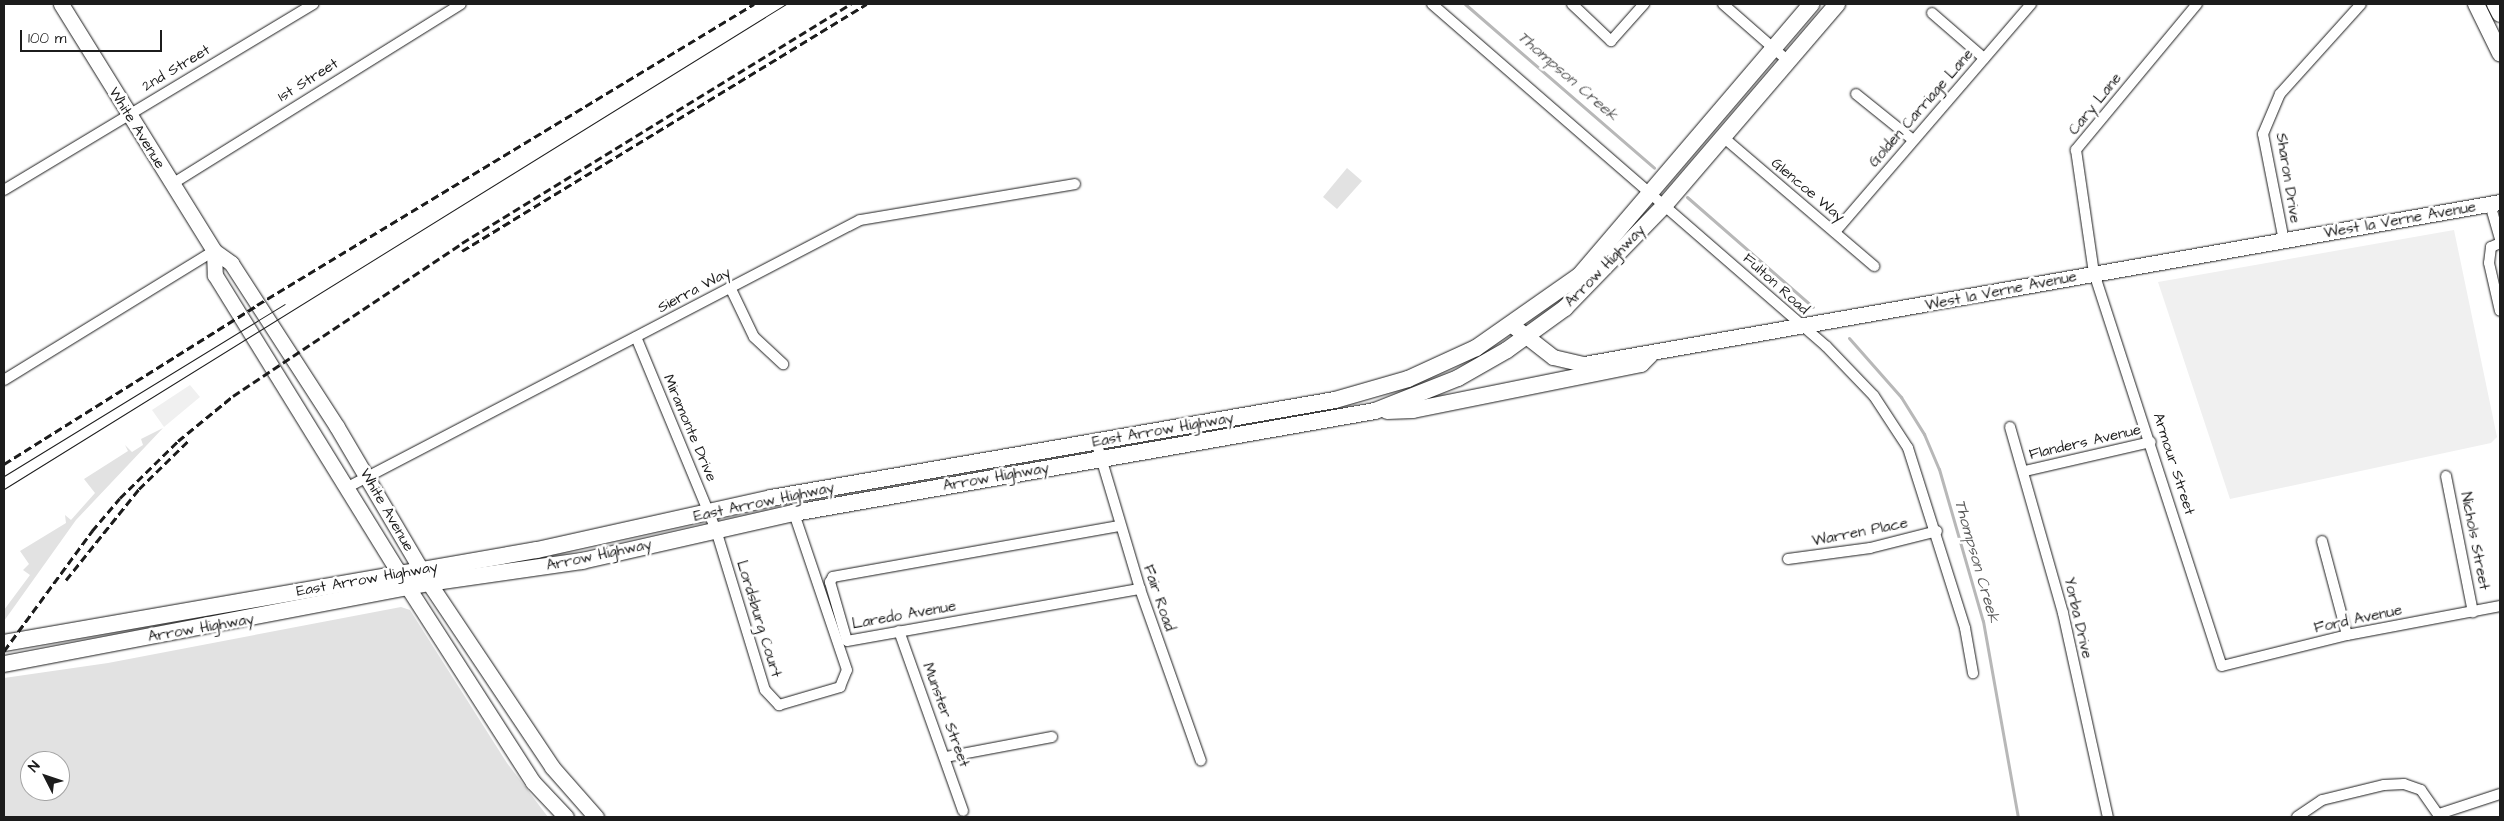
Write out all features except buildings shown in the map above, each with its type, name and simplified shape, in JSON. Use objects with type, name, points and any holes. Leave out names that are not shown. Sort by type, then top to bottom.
[{"type":"main road","name":"White Avenue","points":[[61,4],[214,252],[231,263],[367,475],[425,576],[552,767],[596,817]]},
{"type":"main road","name":"Arrow Highway","points":[[1512,325],[1579,276],[1811,4]]},
{"type":"main road","name":"Arrow Highway","points":[[4,664],[409,589],[425,576],[582,561],[794,513],[1375,411],[1458,378],[1526,337],[1591,284],[1664,206],[1836,4]]},
{"type":"main road","points":[[2476,4],[2500,52]]},
{"type":"main road","points":[[2495,4],[2500,14]]},
{"type":"main road","name":"West la Verne Avenue","points":[[1512,325],[1553,357],[1584,364],[1650,355],[2094,273],[2495,203]]},
{"type":"main road","name":"White Avenue","points":[[214,252],[215,275],[348,487],[409,589],[533,782],[566,817]]},
{"type":"main road","name":"East Arrow Highway","points":[[4,643],[401,573],[425,576],[709,512],[1369,392],[1436,368],[1512,325]]},
{"type":"main road","points":[[1375,411],[1413,410],[1641,364],[1650,355]]},
{"type":"street","name":"2nd Street","points":[[4,190],[313,4]]},
{"type":"street","name":"1st Street","points":[[172,184],[461,4]]},
{"type":"street","name":"Fulton Road","points":[[1432,4],[1861,380],[1899,432],[1937,531],[1973,673]]},
{"type":"street","points":[[1572,4],[1611,41],[1644,4]]},
{"type":"street","points":[[1723,4],[1788,60]]},
{"type":"street","name":"Golden Carriage Lane","points":[[1834,232],[2031,4]]},
{"type":"street","name":"Cary Lane","points":[[2094,273],[2076,150],[2197,4]]},
{"type":"street","name":"Sharon Drive","points":[[2284,241],[2263,134],[2280,94],[2361,4]]},
{"type":"street","points":[[1932,13],[1984,58]]},
{"type":"street","points":[[1856,94],[1914,140]]},
{"type":"street","name":"Glencoe Way","points":[[1723,137],[1874,266]]},
{"type":"street","name":"Sierra Way","points":[[348,487],[367,475],[860,220],[1075,184]]},
{"type":"street","points":[[2495,203],[2500,241],[2491,247],[2489,262],[2500,311]]},
{"type":"street","points":[[4,380],[214,252]]},
{"type":"street","name":"Armour Street","points":[[2094,273],[2151,442],[2222,666]]},
{"type":"street","points":[[730,288],[754,337],[783,364]]},
{"type":"street","name":"Miramonte Drive","points":[[636,337],[716,530]]},
{"type":"street","points":[[1369,392],[1375,411]]},
{"type":"street","name":"Yorba Drive","points":[[2010,428],[2025,471],[2063,612],[2108,817]]},
{"type":"street","name":"Fair Road","points":[[1096,441],[1119,526],[1201,761]]},
{"type":"street","name":"Flanders Avenue","points":[[2025,471],[2151,442]]},
{"type":"street","name":"Nichols Street","points":[[2446,476],[2473,612]]},
{"type":"street","name":"Lordsburg Court","points":[[716,530],[765,690],[779,705],[840,687],[847,670],[794,513]]},
{"type":"street","name":"Laredo Avenue","points":[[1119,526],[834,577],[830,582],[847,641],[1140,589]]},
{"type":"street","name":"Warren Place","points":[[1788,559],[1870,548],[1937,531]]},
{"type":"street","points":[[2322,541],[2347,635]]},
{"type":"street","name":"Ford Avenue","points":[[2222,666],[2347,635],[2500,606]]},
{"type":"street","name":"Munster Street","points":[[899,631],[946,758],[963,811]]},
{"type":"street","points":[[946,758],[1052,737]]},
{"type":"street","points":[[2298,817],[2322,800],[2384,784],[2404,784],[2421,790],[2440,816],[2500,794]]},
{"type":"shaded area","points":[[1347,168],[1362,181],[1337,209],[1323,197]]},
{"type":"shaded area","points":[[2454,230],[2497,437],[2491,443],[2230,499],[2158,282]]},
{"type":"shaded area","points":[[190,385],[200,397],[164,427],[152,410]]},
{"type":"shaded area","points":[[163,428],[76,520],[4,621],[4,610],[30,575],[23,570],[29,564],[20,551],[66,523],[65,515],[71,520],[95,493],[84,479],[128,451],[125,445],[132,452],[143,445],[141,439]]},
{"type":"shaded area","points":[[401,607],[410,610],[507,763],[548,817],[4,817],[4,678],[108,663]]},
{"type":"waterway","name":"Thompson Creek","points":[[1465,4],[1654,168]]},
{"type":"waterway","name":"Thompson Creek","points":[[1687,197],[1813,307]]},
{"type":"waterway","name":"Thompson Creek","points":[[1849,338],[1901,397],[1924,434],[1939,469],[1983,621],[2018,817]]},
{"type":"tram line","points":[[4,489],[786,4]]},
{"type":"tram line","points":[[4,476],[285,304]]},
{"type":"railway","points":[[4,464],[257,305],[754,4]]},
{"type":"railway","points":[[4,651],[92,531],[120,498],[178,441],[233,396],[462,243],[851,4]]},
{"type":"railway","points":[[462,251],[867,4]]},
{"type":"railway","points":[[66,580],[139,489],[188,441]]}]
